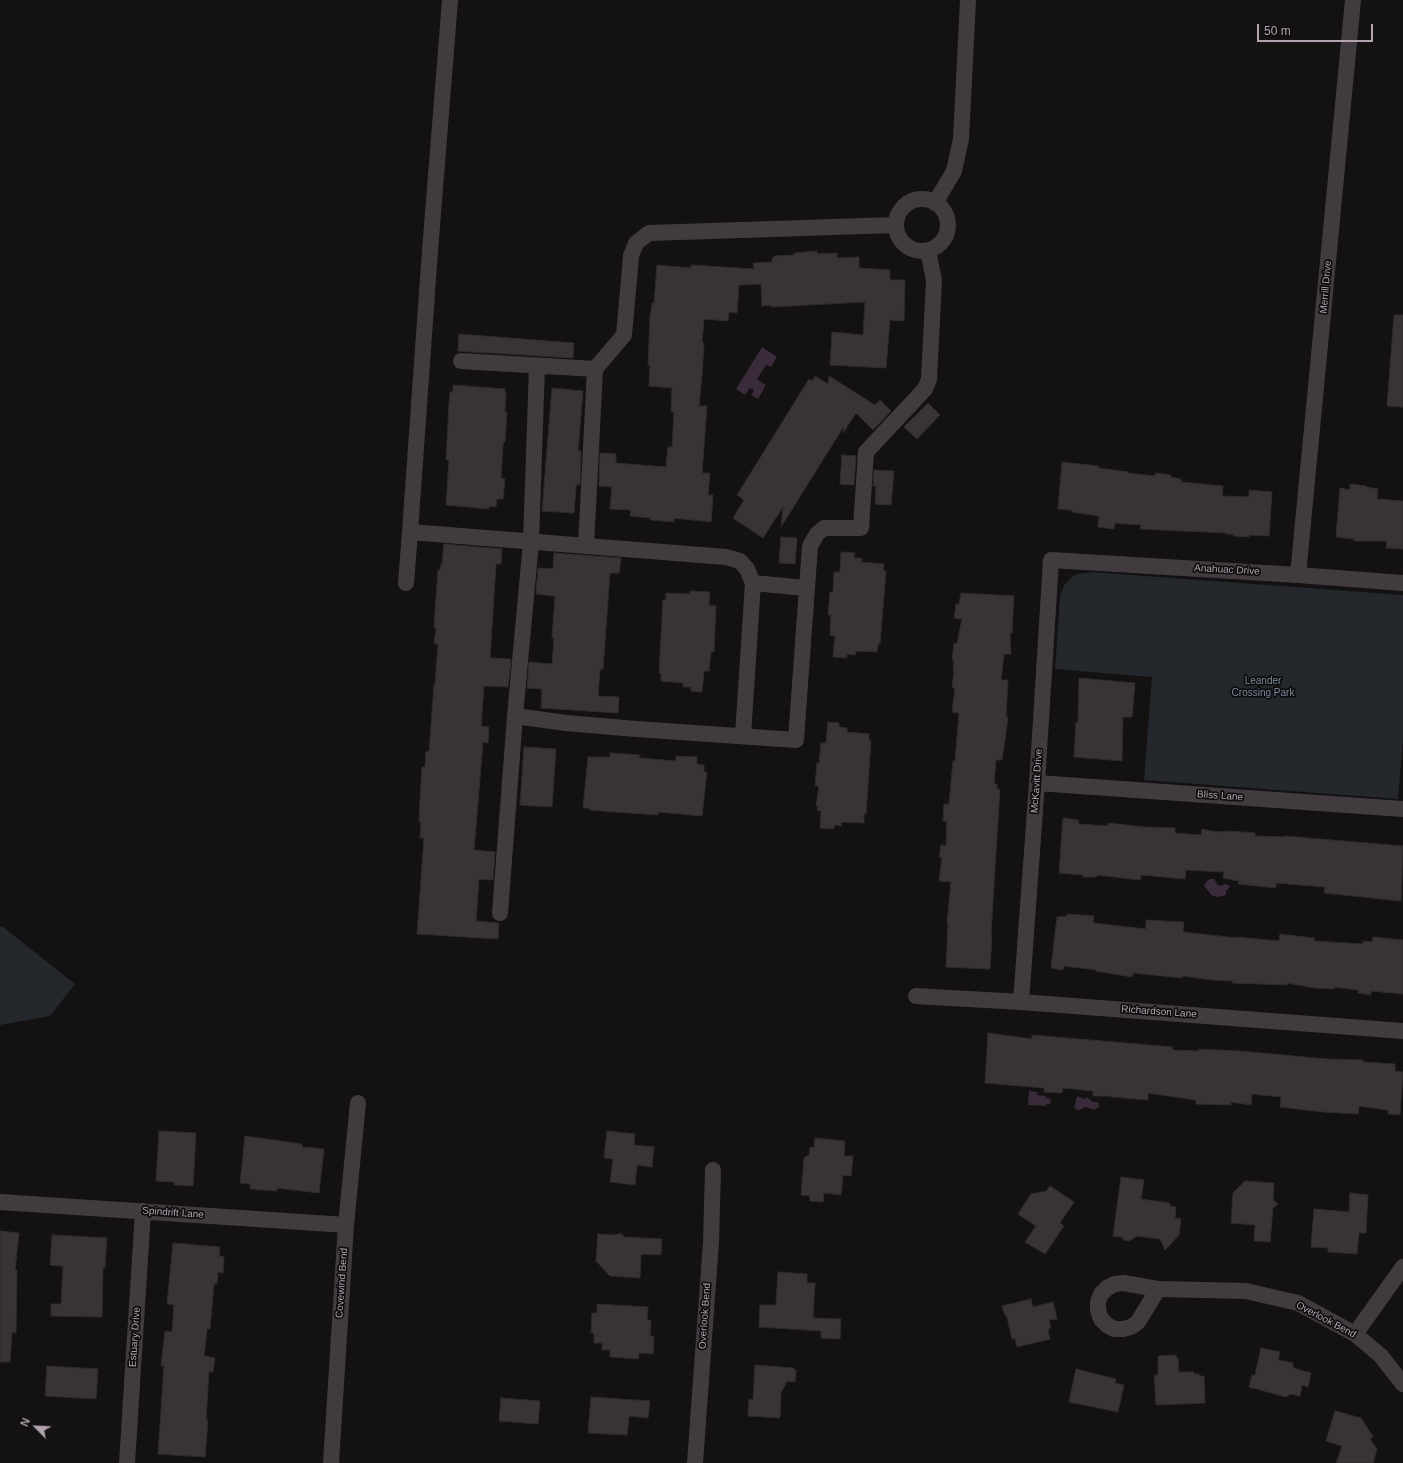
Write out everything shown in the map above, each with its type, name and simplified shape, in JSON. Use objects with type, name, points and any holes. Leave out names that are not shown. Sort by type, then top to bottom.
[{"type":"street","points":[[406,583],[429,259],[450,0]]},
{"type":"street","points":[[936,203],[954,171],[961,139],[968,0]]},
{"type":"street","name":"Merrill Drive","points":[[1298,574],[1353,0]]},
{"type":"street","points":[[920,199],[928,199],[936,203],[942,207],[948,221],[946,236],[941,243],[936,248],[920,252],[905,246],[896,233],[895,225],[898,214],[905,204],[912,200],[920,199]]},
{"type":"street","points":[[586,546],[595,369],[624,335],[632,256],[636,244],[649,233],[895,225]]},
{"type":"street","points":[[515,716],[566,723],[636,729],[743,735],[796,740],[810,546],[817,534],[824,528],[861,528],[866,452],[925,389],[929,379],[934,280],[928,251]]},
{"type":"street","points":[[461,361],[595,369]]},
{"type":"street","points":[[500,913],[515,716],[531,542],[537,366]]},
{"type":"street","points":[[410,532],[726,557],[740,561],[748,569],[753,583],[743,735]]},
{"type":"street","name":"Anahuac Drive","points":[[1050,560],[1298,574],[1403,583]]},
{"type":"street","name":"McKavitt Drive","points":[[1021,1002],[1037,783],[1050,560]]},
{"type":"street","points":[[753,583],[806,588]]},
{"type":"street","name":"Bliss Lane","points":[[1037,783],[1403,809]]},
{"type":"street","name":"Richardson Lane","points":[[916,996],[1021,1002],[1403,1031]]},
{"type":"street","name":"Covewind Bend","points":[[331,1463],[346,1225],[358,1103]]},
{"type":"street","name":"Overlook Bend","points":[[695,1463],[711,1242],[713,1170]]},
{"type":"street","name":"Spindrift Lane","points":[[0,1202],[346,1225]]},
{"type":"street","name":"Estuary Drive","points":[[127,1463],[143,1211]]},
{"type":"street","points":[[1355,1334],[1403,1267]]},
{"type":"street","name":"Overlook Bend","points":[[1158,1289],[1246,1292],[1298,1303],[1355,1334],[1381,1356],[1403,1384]]},
{"type":"green space","name":"Leander Crossing Park","points":[[1091,572],[1403,595],[1403,739],[1398,799],[1144,780],[1152,677],[1055,669],[1060,598],[1064,585],[1074,575]]},
{"type":"green space","points":[[0,926],[75,984],[50,1016],[0,1025]]},
{"type":"shaded area","points":[[762,347],[777,357],[771,367],[766,365],[757,379],[766,385],[758,399],[751,395],[754,390],[750,388],[745,395],[736,389]]},
{"type":"shaded area","points":[[1211,879],[1214,879],[1218,885],[1229,885],[1230,887],[1226,891],[1226,895],[1217,897],[1211,895],[1204,885]]},
{"type":"shaded area","points":[[1029,1091],[1037,1092],[1037,1095],[1046,1096],[1046,1098],[1051,1099],[1050,1104],[1046,1104],[1047,1106],[1028,1105]]},
{"type":"shaded area","points":[[1077,1096],[1085,1099],[1087,1097],[1093,1102],[1097,1102],[1099,1104],[1098,1108],[1095,1110],[1085,1107],[1078,1110],[1074,1108]]},
{"type":"building","points":[[817,251],[817,254],[837,253],[837,258],[859,257],[859,268],[890,270],[890,280],[905,280],[904,321],[890,320],[886,368],[830,365],[832,332],[863,335],[865,302],[771,307],[771,305],[762,306],[761,284],[739,285],[737,313],[729,312],[728,321],[704,319],[702,343],[704,343],[699,406],[707,406],[702,473],[710,473],[708,495],[713,495],[711,522],[674,518],[674,522],[650,520],[650,518],[630,516],[631,510],[610,509],[612,487],[599,486],[600,453],[616,454],[616,463],[666,467],[668,447],[672,447],[674,412],[671,412],[672,388],[649,386],[650,365],[648,365],[650,318],[652,303],[654,303],[657,265],[691,268],[691,265],[754,269],[753,263],[772,262],[772,258],[774,258],[774,256],[794,255],[794,253]]},
{"type":"building","points":[[1394,315],[1403,315],[1403,407],[1387,406]]},
{"type":"building","points":[[459,334],[574,343],[573,358],[458,351]]},
{"type":"building","points":[[815,376],[828,384],[829,376],[875,405],[880,400],[891,411],[873,430],[856,413],[843,433],[844,426],[781,527],[783,507],[763,538],[733,518],[744,500],[737,495],[809,379],[812,381]]},
{"type":"building","points":[[453,385],[505,389],[505,412],[507,412],[505,442],[503,442],[501,478],[505,479],[503,499],[497,499],[496,507],[489,506],[489,509],[446,505],[449,460],[446,460],[449,404],[450,392],[453,392]]},
{"type":"building","points":[[552,388],[583,391],[578,451],[581,451],[580,485],[576,485],[574,513],[542,511]]},
{"type":"building","points":[[928,403],[940,415],[917,439],[904,427]]},
{"type":"building","points":[[842,455],[856,456],[854,485],[840,484]]},
{"type":"building","points":[[1062,462],[1099,466],[1098,468],[1128,473],[1155,476],[1155,473],[1171,475],[1171,477],[1181,479],[1181,482],[1223,486],[1222,496],[1249,497],[1249,490],[1272,492],[1269,536],[1250,535],[1249,537],[1233,536],[1233,534],[1226,533],[1140,529],[1141,525],[1115,523],[1114,529],[1098,527],[1099,516],[1072,512],[1072,510],[1058,509]]},
{"type":"building","points":[[874,470],[894,471],[891,505],[875,504],[876,486],[873,486]]},
{"type":"building","points":[[1350,484],[1378,489],[1377,499],[1403,501],[1403,549],[1386,548],[1387,541],[1354,541],[1354,539],[1336,537],[1340,488],[1350,490]]},
{"type":"building","points":[[781,537],[797,538],[795,564],[779,563]]},
{"type":"building","points":[[444,544],[502,549],[501,564],[496,564],[490,658],[510,659],[511,661],[508,687],[484,686],[481,726],[489,727],[488,743],[483,742],[474,850],[495,852],[493,880],[479,879],[476,921],[499,923],[498,939],[417,934],[424,838],[420,838],[421,822],[419,822],[422,767],[425,767],[426,751],[429,752],[438,644],[434,644],[436,628],[434,627],[438,570],[440,570],[442,564]]},
{"type":"building","points":[[841,552],[855,553],[854,558],[862,558],[861,562],[884,564],[883,571],[886,571],[880,644],[878,644],[877,652],[856,651],[855,655],[847,654],[847,658],[833,657],[835,636],[830,635],[831,615],[828,615],[830,592],[833,592],[834,572],[840,572]]},
{"type":"building","points":[[554,553],[621,558],[619,573],[610,573],[603,669],[600,669],[598,696],[619,697],[618,713],[541,708],[542,689],[527,688],[529,662],[552,664],[555,596],[536,594],[538,568],[553,569]]},
{"type":"building","points":[[690,591],[710,592],[709,605],[716,606],[714,652],[711,652],[709,671],[704,671],[702,692],[691,691],[691,687],[683,687],[683,683],[661,681],[661,673],[659,673],[663,600],[666,600],[666,593],[690,594]]},
{"type":"building","points":[[961,593],[1014,596],[1012,633],[1010,633],[1011,654],[1004,654],[1001,680],[1008,680],[1006,716],[1008,718],[1002,760],[996,760],[994,784],[997,784],[997,790],[1000,789],[990,969],[946,967],[947,924],[951,882],[939,881],[942,857],[939,857],[941,845],[946,846],[947,822],[943,821],[944,804],[949,804],[953,761],[955,761],[959,713],[952,712],[955,689],[952,687],[954,660],[952,660],[954,644],[957,643],[962,619],[954,618],[956,604],[959,604]]},
{"type":"building","points":[[1079,678],[1135,683],[1132,717],[1123,717],[1122,761],[1074,757],[1076,722],[1078,722]]},
{"type":"building","points":[[828,722],[839,723],[839,727],[847,728],[847,732],[869,734],[869,741],[871,741],[866,814],[864,814],[864,823],[842,822],[841,826],[834,825],[834,829],[820,828],[821,811],[817,810],[818,806],[816,806],[819,786],[815,786],[821,743],[826,743]]},
{"type":"building","points":[[524,747],[556,749],[552,807],[520,805]]},
{"type":"building","points":[[610,753],[640,755],[639,758],[676,761],[676,756],[697,757],[697,764],[704,765],[704,772],[707,772],[702,816],[658,812],[658,815],[589,810],[589,808],[583,808],[588,757],[610,757]]},
{"type":"building","points":[[1063,818],[1078,820],[1079,824],[1108,826],[1108,823],[1145,827],[1175,828],[1175,833],[1201,835],[1202,829],[1216,832],[1230,831],[1255,833],[1255,836],[1285,836],[1403,846],[1401,901],[1324,893],[1325,887],[1276,883],[1276,888],[1238,884],[1239,881],[1223,878],[1224,872],[1186,870],[1185,879],[1141,875],[1140,880],[1097,875],[1097,877],[1083,877],[1083,875],[1059,873]]},
{"type":"building","points":[[1067,914],[1094,916],[1093,923],[1146,929],[1146,920],[1184,922],[1183,932],[1237,938],[1279,941],[1280,934],[1314,938],[1314,941],[1363,944],[1363,941],[1372,942],[1373,937],[1403,940],[1403,994],[1371,991],[1371,995],[1358,993],[1358,990],[1334,987],[1334,989],[1315,988],[1287,983],[1287,985],[1232,983],[1233,981],[1133,973],[1132,977],[1064,966],[1063,970],[1051,968],[1057,917],[1067,916]]},
{"type":"building","points":[[988,1033],[1032,1039],[1032,1035],[1173,1047],[1172,1050],[1199,1051],[1199,1049],[1240,1051],[1327,1059],[1363,1060],[1363,1062],[1395,1064],[1395,1071],[1403,1072],[1400,1115],[1388,1114],[1388,1110],[1359,1106],[1358,1114],[1280,1107],[1281,1097],[1252,1094],[1251,1105],[1231,1102],[1231,1105],[1196,1104],[1196,1100],[1148,1093],[1148,1100],[1111,1096],[1093,1096],[1093,1091],[1063,1088],[1062,1093],[1044,1092],[1044,1088],[985,1083]]},
{"type":"building","points":[[159,1131],[196,1133],[193,1186],[174,1185],[174,1182],[156,1181]]},
{"type":"building","points":[[607,1131],[635,1134],[634,1145],[654,1147],[652,1167],[637,1165],[635,1185],[610,1182],[613,1159],[604,1158]]},
{"type":"building","points":[[245,1136],[302,1144],[302,1147],[324,1149],[319,1193],[277,1188],[277,1191],[250,1189],[250,1184],[240,1183]]},
{"type":"building","points":[[815,1138],[845,1141],[844,1156],[853,1156],[851,1176],[843,1175],[841,1195],[824,1193],[823,1202],[810,1201],[810,1196],[801,1195],[804,1158],[809,1155],[810,1147],[814,1148]]},
{"type":"building","points":[[1121,1177],[1144,1180],[1141,1199],[1170,1203],[1170,1206],[1176,1207],[1175,1218],[1181,1219],[1179,1235],[1165,1250],[1160,1239],[1137,1236],[1129,1241],[1124,1240],[1122,1237],[1113,1236]]},
{"type":"building","points":[[1245,1181],[1274,1183],[1273,1200],[1278,1204],[1273,1208],[1270,1242],[1254,1241],[1255,1225],[1231,1223],[1233,1193]]},
{"type":"building","points":[[1050,1186],[1074,1202],[1060,1223],[1064,1226],[1045,1254],[1025,1242],[1036,1226],[1018,1214],[1031,1194],[1046,1191]]},
{"type":"building","points":[[1350,1193],[1368,1195],[1366,1233],[1359,1233],[1357,1254],[1328,1252],[1328,1248],[1311,1247],[1314,1209],[1349,1212]]},
{"type":"building","points":[[0,1231],[19,1233],[15,1270],[17,1270],[16,1333],[12,1332],[10,1362],[0,1362]]},
{"type":"building","points":[[598,1234],[622,1234],[624,1237],[662,1239],[661,1255],[641,1254],[640,1278],[610,1276],[596,1261]]},
{"type":"building","points":[[52,1235],[107,1238],[105,1268],[103,1268],[102,1317],[51,1316],[51,1304],[61,1304],[63,1266],[50,1265]]},
{"type":"building","points":[[173,1243],[220,1247],[219,1256],[224,1257],[223,1273],[218,1272],[217,1284],[214,1284],[210,1329],[207,1329],[204,1356],[215,1358],[213,1372],[209,1371],[206,1420],[208,1420],[205,1457],[158,1454],[164,1366],[161,1366],[165,1331],[172,1332],[174,1305],[167,1304]]},
{"type":"building","points":[[778,1272],[807,1274],[807,1283],[815,1283],[813,1318],[841,1319],[840,1339],[821,1338],[821,1331],[759,1327],[760,1305],[776,1305]]},
{"type":"building","points":[[1031,1299],[1033,1307],[1053,1302],[1057,1319],[1049,1320],[1051,1328],[1048,1329],[1050,1339],[1017,1347],[1015,1338],[1012,1339],[1007,1317],[1002,1306]]},
{"type":"building","points":[[597,1304],[648,1307],[647,1320],[651,1320],[650,1336],[654,1336],[653,1354],[639,1353],[638,1359],[610,1357],[610,1350],[602,1350],[602,1343],[594,1343],[594,1333],[591,1333],[592,1313],[597,1313]]},
{"type":"building","points":[[1261,1348],[1280,1352],[1278,1360],[1293,1363],[1293,1368],[1311,1373],[1308,1387],[1302,1385],[1300,1396],[1290,1394],[1286,1397],[1249,1387],[1252,1375],[1255,1375]]},
{"type":"building","points":[[1176,1355],[1176,1358],[1178,1358],[1179,1372],[1194,1372],[1194,1374],[1199,1374],[1199,1376],[1204,1376],[1205,1403],[1156,1405],[1154,1375],[1158,1375],[1158,1356]]},
{"type":"building","points":[[755,1365],[794,1368],[794,1370],[796,1370],[795,1382],[787,1381],[781,1393],[780,1418],[748,1416],[749,1399],[753,1400]]},
{"type":"building","points":[[47,1366],[98,1369],[96,1399],[45,1396]]},
{"type":"building","points":[[1076,1369],[1116,1379],[1115,1383],[1124,1385],[1118,1412],[1069,1402]]},
{"type":"building","points":[[591,1397],[650,1401],[648,1418],[629,1416],[627,1435],[588,1433]]},
{"type":"building","points":[[501,1398],[540,1401],[538,1424],[499,1421]]},
{"type":"building","points":[[1335,1411],[1361,1418],[1373,1437],[1370,1439],[1377,1449],[1373,1463],[1336,1463],[1342,1446],[1326,1441]]}]
